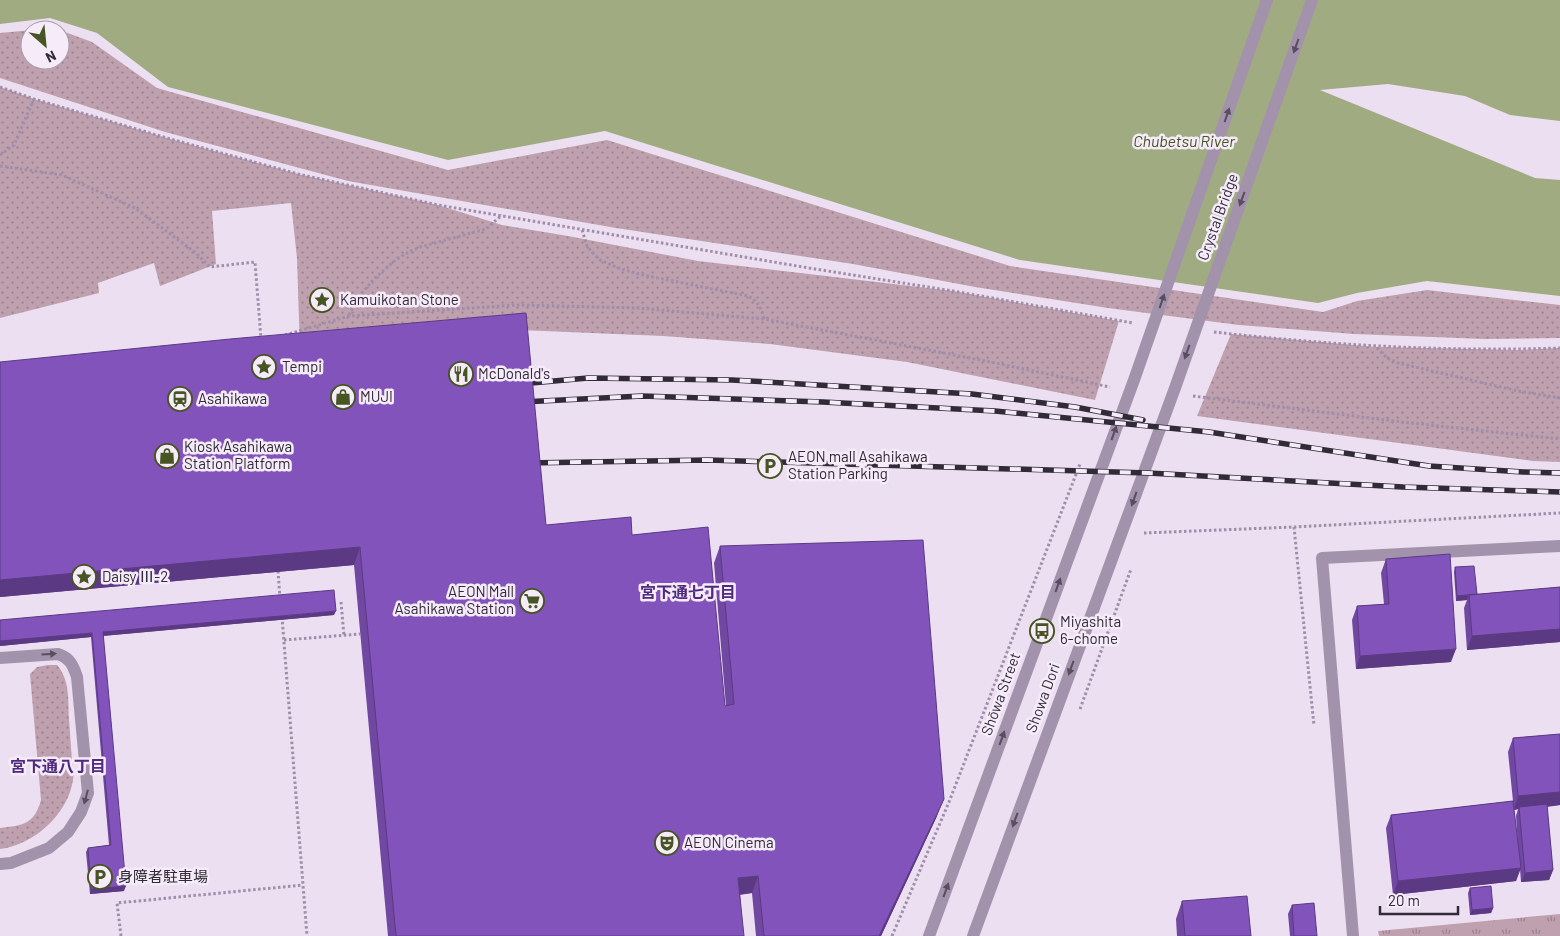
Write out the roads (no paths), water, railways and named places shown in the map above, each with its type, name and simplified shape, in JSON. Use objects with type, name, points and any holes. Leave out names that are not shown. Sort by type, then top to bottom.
[{"type":"street","name":"Crystal Bridge","points":[[1134,380],[1267,0]]},
{"type":"street","name":"Crystal Bridge","points":[[1175,388],[1312,0]]},
{"type":"street","name":"Shōwa Street","points":[[929,936],[1134,380]]},
{"type":"street","name":"Showa Dori","points":[[973,936],[1175,388]]},
{"type":"street","points":[[1353,936],[1322,558],[1560,546]]},
{"type":"street","points":[[0,658],[58,654],[72,662],[77,677],[88,793],[81,812],[68,832],[49,848],[11,863],[0,864]]},
{"type":"water","name":"Chubetsu River","points":[[0,0],[1560,0],[1560,121],[1510,115],[1465,96],[1388,84],[1320,90],[1535,178],[1560,180],[1560,296],[1427,281],[1357,293],[1318,303],[1020,260],[605,131],[448,160],[168,87],[97,33],[70,24],[70,20],[50,18],[20,20],[20,22],[0,24]]},
{"type":"railway","points":[[520,384],[588,378],[732,380],[972,394],[1075,407],[1143,420]]},
{"type":"railway","points":[[522,402],[642,396],[823,402],[995,411],[1209,432],[1429,466],[1560,473]]},
{"type":"railway","points":[[526,463],[708,460],[1148,473],[1403,487],[1560,492]]},
{"type":"place","name":"Kamuikotan Stone","points":[[322,300]]},
{"type":"place","name":"Tempi","points":[[264,367]]},
{"type":"place","name":"McDonald's","points":[[461,374]]},
{"type":"place","name":"MUJI","points":[[343,397]]},
{"type":"place","name":"Asahikawa","points":[[180,399]]},
{"type":"place","name":"Kiosk Asahikawa Station Platform","points":[[167,456]]},
{"type":"place","name":"AEON mall Asahikawa Station Parking","points":[[770,466]]},
{"type":"place","name":"Daisy Ⅲ-2","points":[[84,577]]},
{"type":"place","name":"AEON Mall Asahikawa Station","points":[[532,601]]},
{"type":"place","name":"Miyashita 6-chome","points":[[1042,631]]},
{"type":"place","name":"AEON Cinema","points":[[667,843]]},
{"type":"place","name":"身障者駐車場","points":[[100,877]]},
{"type":"district","name":"宮下通七丁目","points":[[688,592]]},
{"type":"district","name":"宮下通八丁目","points":[[58,766]]}]
